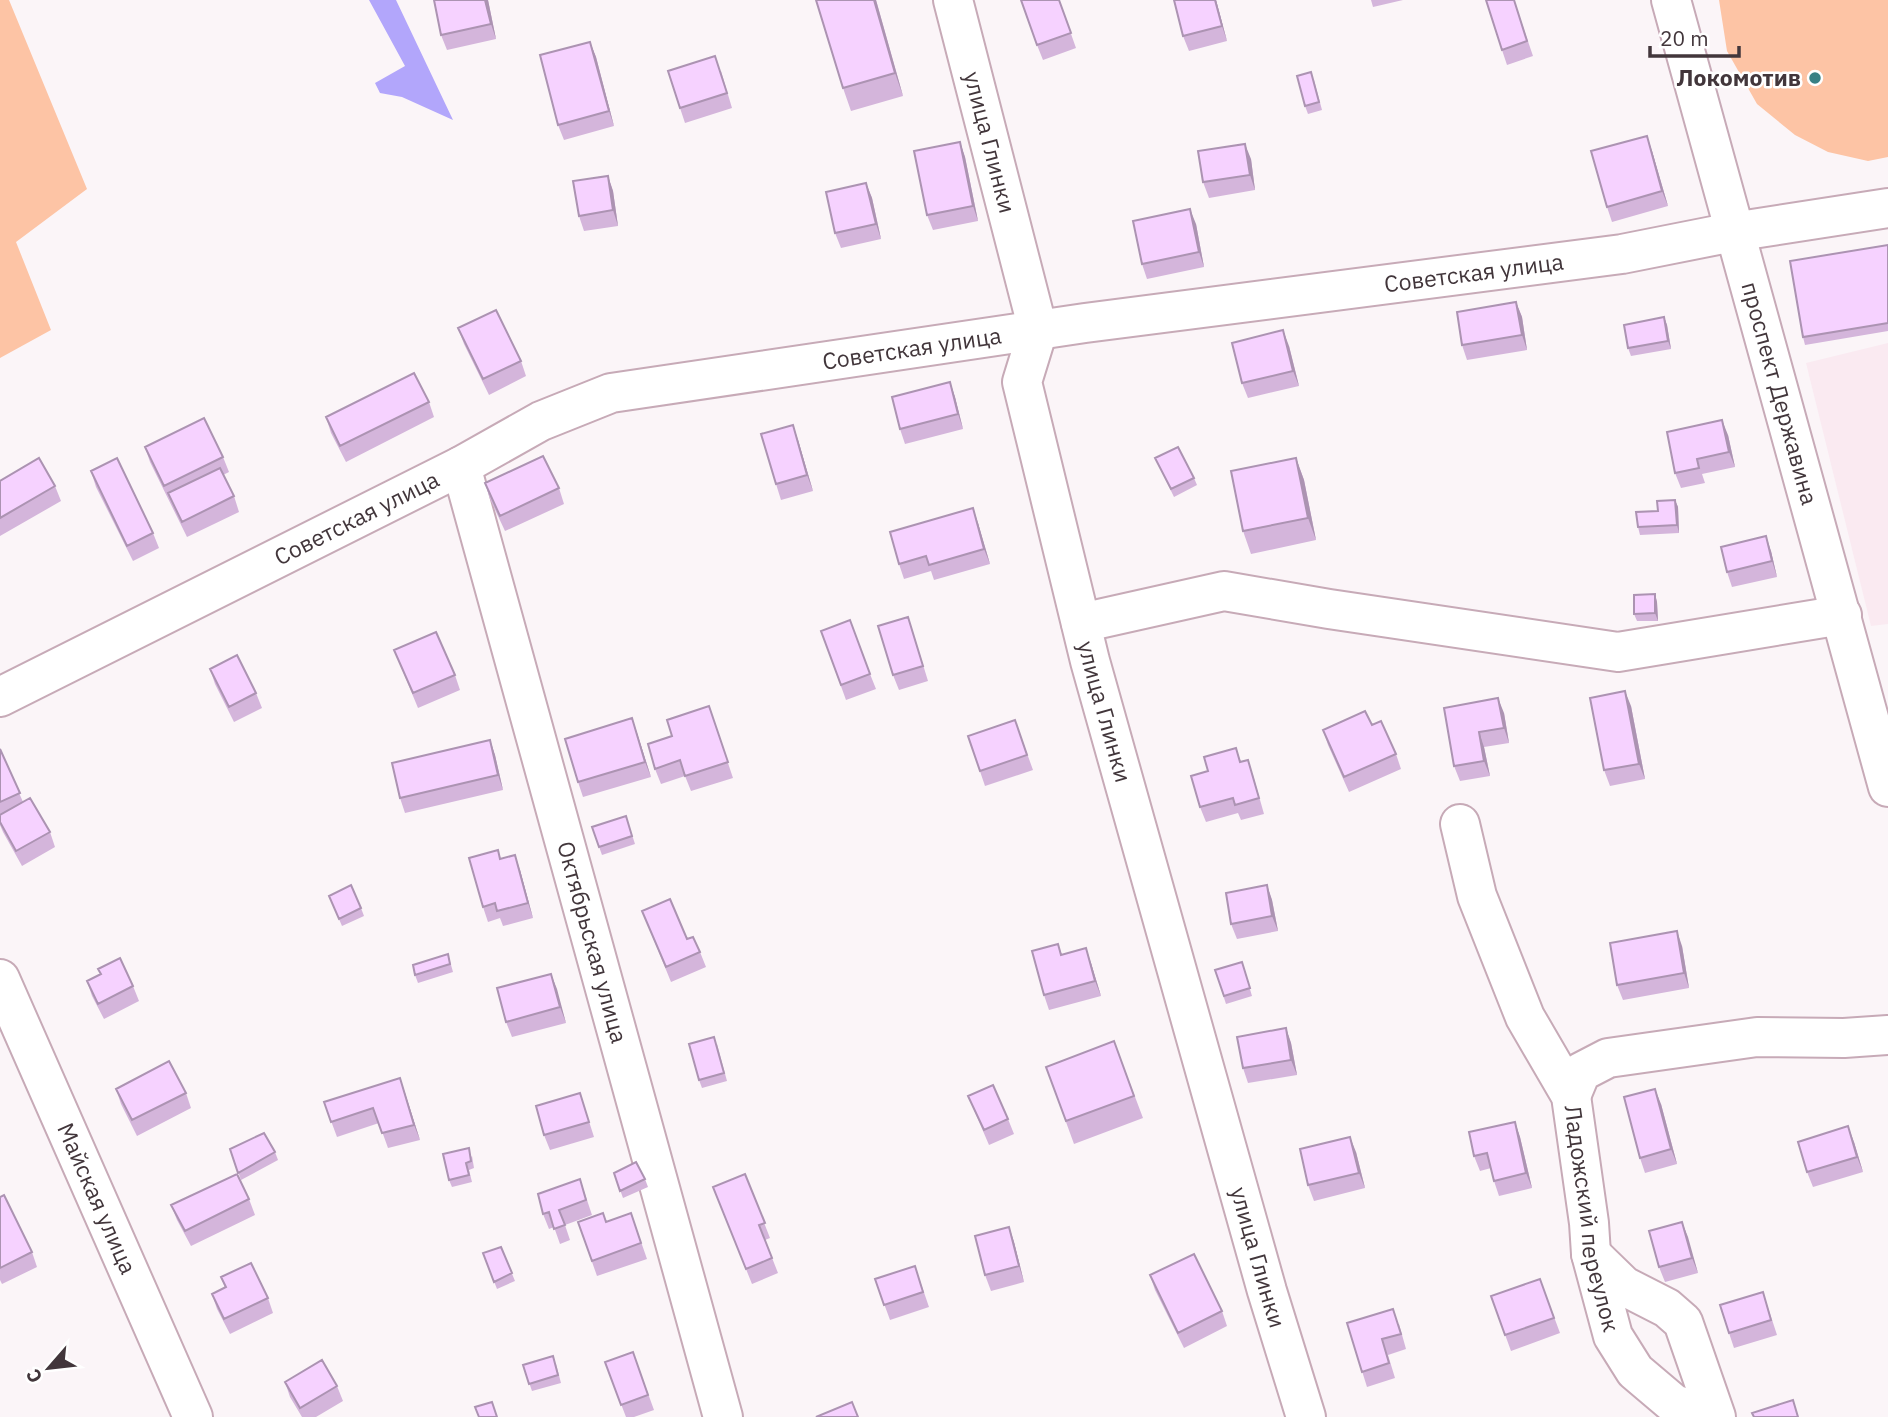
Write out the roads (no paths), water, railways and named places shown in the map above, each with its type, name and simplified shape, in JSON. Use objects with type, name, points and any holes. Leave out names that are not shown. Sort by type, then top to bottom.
[{"type":"street","name":"улица Глинки","points":[[953,0],[1038,330],[1022,382],[1081,623],[1267,1291],[1306,1417]]},
{"type":"street","name":"проспект Державина","points":[[1671,0],[1888,787]]},
{"type":"street","name":"Советская улица","points":[[0,698],[461,466],[541,421],[611,393],[1038,330],[1622,254],[1733,232],[1888,208]]},
{"type":"street","name":"Октябрьская улица","points":[[461,466],[723,1417]]},
{"type":"street","points":[[1081,623],[1224,591],[1329,610],[1618,652],[1842,615]]},
{"type":"street","name":"Ладожский переулок","points":[[1460,824],[1477,896],[1525,1017],[1571,1096],[1591,1254],[1613,1336],[1635,1371],[1674,1404],[1714,1417]]},
{"type":"street","name":"Майская улица","points":[[0,979],[193,1417]]},
{"type":"street","points":[[1571,1096],[1581,1072],[1608,1058],[1757,1037],[1844,1038],[1888,1035]]},
{"type":"street","points":[[1591,1254],[1624,1286],[1667,1308],[1683,1322],[1714,1417]]},
{"type":"place","name":"Локомотив","points":[[1815,78]]}]
